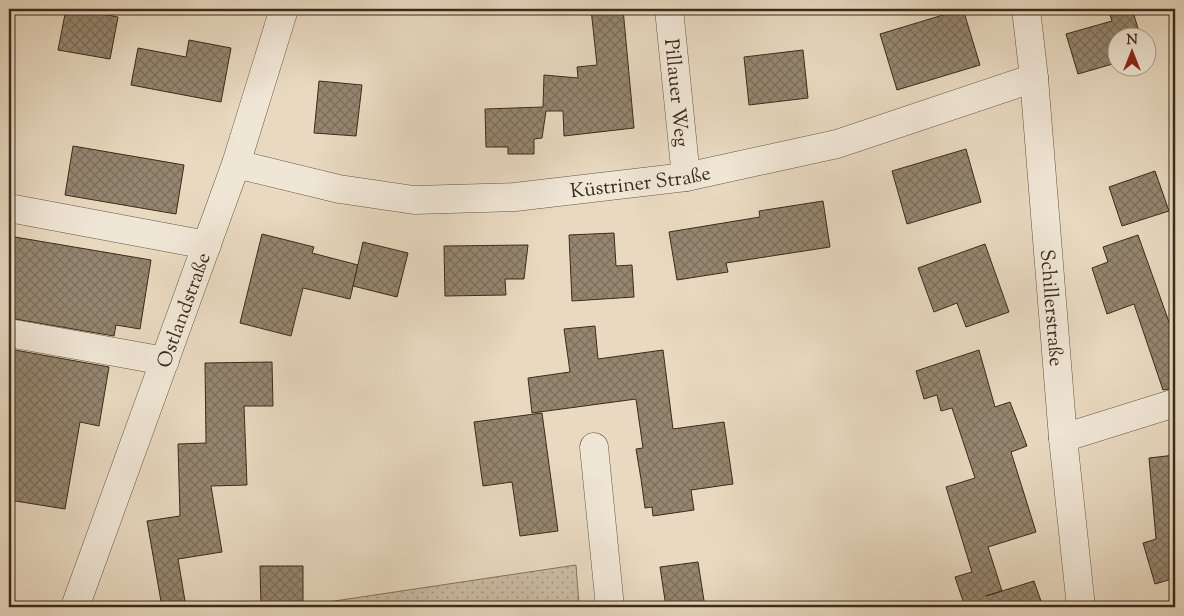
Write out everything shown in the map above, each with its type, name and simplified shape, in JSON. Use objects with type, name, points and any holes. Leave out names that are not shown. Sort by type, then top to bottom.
[{"type":"street","name":"Ostlandstraße","points":[[75,607],[236,164],[284,9]]},
{"type":"street","name":"Pillauer Weg","points":[[669,9],[686,177]]},
{"type":"street","name":"Schillerstraße","points":[[1026,9],[1034,78],[1063,438],[1081,607]]},
{"type":"street","name":"Küstriner Straße","points":[[236,164],[339,189],[414,200],[515,197],[686,177],[837,144],[1034,78]]},
{"type":"street","points":[[9,208],[207,245]]},
{"type":"street","points":[[9,333],[165,361]]},
{"type":"street","points":[[1063,438],[1175,403]]},
{"type":"street","points":[[594,447],[610,607]]},
{"type":"shaded area","points":[[576,565],[579,605],[569,607],[322,607],[321,603]]},
{"type":"building","points":[[66,9],[118,17],[110,59],[58,50]]},
{"type":"building","points":[[591,9],[623,9],[634,128],[564,136],[563,111],[546,111],[542,138],[534,139],[534,154],[508,154],[508,147],[486,147],[485,109],[543,107],[544,75],[578,78],[577,67],[597,65]]},
{"type":"building","points":[[963,9],[980,65],[897,90],[880,34]]},
{"type":"building","points":[[1108,9],[1132,9],[1138,28],[1106,28],[1106,66],[1078,74],[1066,34],[1112,21]]},
{"type":"building","points":[[189,40],[231,48],[221,102],[131,85],[138,48],[186,57]]},
{"type":"building","points":[[803,50],[808,98],[749,105],[744,57]]},
{"type":"building","points":[[319,81],[362,85],[356,136],[314,133]]},
{"type":"building","points":[[73,146],[184,165],[176,214],[65,195]]},
{"type":"building","points":[[966,149],[981,202],[907,224],[892,171]]},
{"type":"building","points":[[1155,171],[1169,211],[1122,226],[1109,187]]},
{"type":"building","points":[[823,201],[830,247],[726,263],[728,272],[677,280],[669,232],[760,217],[759,211]]},
{"type":"building","points":[[614,233],[616,266],[632,265],[634,297],[572,301],[569,235]]},
{"type":"building","points":[[262,234],[314,247],[312,253],[358,265],[350,299],[303,288],[291,336],[240,323]]},
{"type":"building","points":[[1138,235],[1169,322],[1175,320],[1175,388],[1163,390],[1134,304],[1107,314],[1092,268],[1108,262],[1103,247]]},
{"type":"building","points":[[9,236],[151,260],[140,329],[116,325],[114,336],[9,318]]},
{"type":"building","points":[[363,242],[408,253],[397,297],[353,286]]},
{"type":"building","points":[[985,244],[1009,312],[966,327],[957,303],[934,312],[918,268]]},
{"type":"building","points":[[528,245],[524,279],[505,279],[506,295],[445,296],[444,246]]},
{"type":"building","points":[[595,326],[598,359],[663,350],[673,429],[724,422],[733,484],[691,490],[694,510],[653,516],[652,507],[645,508],[636,449],[643,448],[636,399],[532,413],[528,378],[570,372],[564,329]]},
{"type":"building","points":[[9,349],[109,367],[99,426],[80,422],[65,509],[9,500]]},
{"type":"building","points":[[979,350],[995,407],[1010,402],[1027,446],[1011,452],[1036,532],[988,547],[1002,591],[1034,581],[1043,607],[969,607],[968,602],[964,604],[955,577],[972,572],[946,487],[975,478],[952,408],[941,411],[937,395],[924,399],[916,371]]},
{"type":"building","points":[[272,362],[273,406],[244,406],[247,485],[211,486],[222,552],[178,559],[186,607],[162,607],[147,521],[180,516],[178,444],[206,443],[205,363]]},
{"type":"building","points":[[542,413],[558,531],[520,536],[512,482],[483,486],[474,422]]},
{"type":"building","points":[[1175,455],[1175,578],[1155,584],[1143,543],[1156,539],[1149,458]]},
{"type":"building","points":[[698,562],[705,607],[666,607],[660,567]]},
{"type":"building","points":[[260,566],[303,566],[303,607],[261,607]]}]
